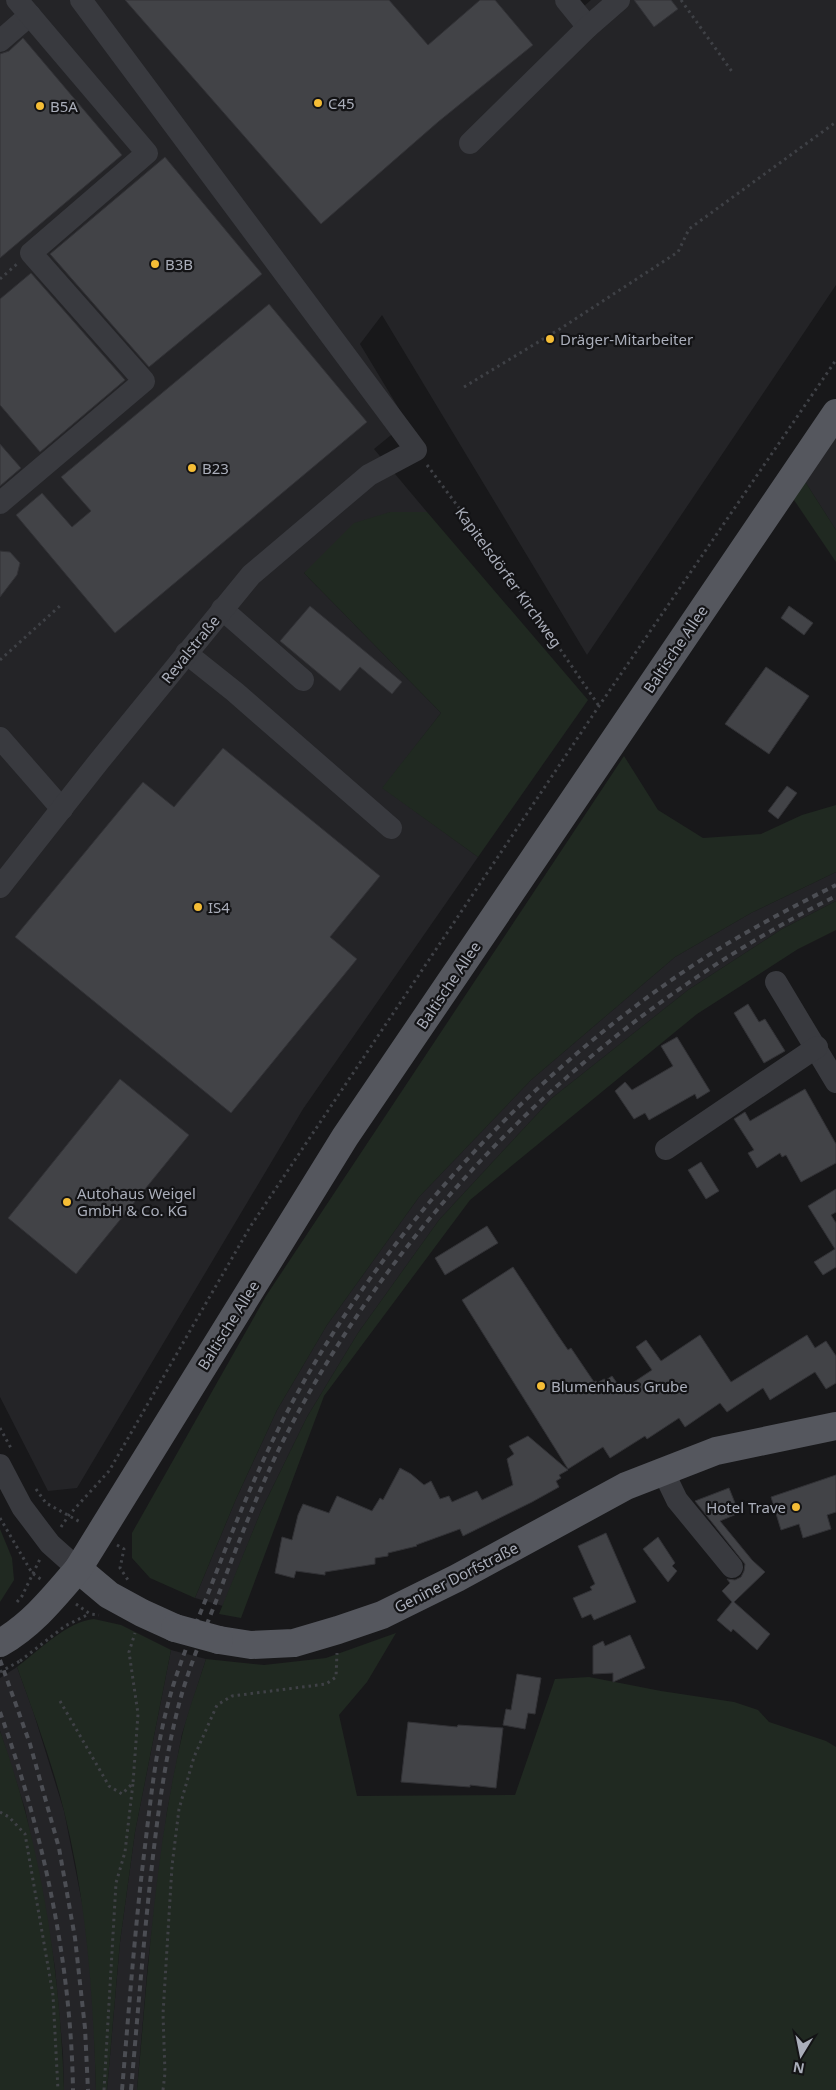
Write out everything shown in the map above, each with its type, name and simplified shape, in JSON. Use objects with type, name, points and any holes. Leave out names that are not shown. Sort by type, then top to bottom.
[{"type":"main road","name":"Baltische Allee","points":[[11,1647],[78,1569],[345,1137],[836,413]]},
{"type":"main road","name":"Geniner Dorfstraße","points":[[78,1569],[109,1595],[142,1614],[175,1628],[219,1640],[251,1645],[294,1643],[382,1615],[457,1578],[626,1486],[663,1471],[716,1451],[836,1426]]},
{"type":"street","points":[[81,0],[416,450]]},
{"type":"street","points":[[566,0],[588,26]]},
{"type":"street","points":[[470,143],[588,26],[619,0]]},
{"type":"street","points":[[0,41],[23,8],[147,153],[31,253],[144,381],[0,503]]},
{"type":"street","name":"Revalstraße","points":[[0,887],[186,653],[251,575],[369,475],[416,450]]},
{"type":"street","points":[[222,609],[303,680]]},
{"type":"street","points":[[186,653],[235,692],[391,828]]},
{"type":"street","points":[[0,738],[62,810]]},
{"type":"street","points":[[776,982],[817,1047],[836,1082]]},
{"type":"street","points":[[666,1149],[817,1047]]},
{"type":"street","points":[[8,1462],[22,1507],[50,1544],[78,1569]]},
{"type":"street","points":[[663,1471],[677,1500],[732,1567]]},
{"type":"path","points":[[681,0],[733,73]]},
{"type":"path","points":[[464,387],[563,327],[678,252],[689,229],[836,122]]},
{"type":"path","points":[[69,1515],[109,1471],[250,1227],[599,706],[836,360]]},
{"type":"path","name":"Kapitelsdörfer Kirchweg","points":[[416,450],[512,579],[599,706]]},
{"type":"path","points":[[0,660],[62,604]]},
{"type":"path","points":[[0,1428],[8,1462]]},
{"type":"path","points":[[36,1488],[46,1503],[124,1549],[120,1568],[130,1585]]},
{"type":"path","points":[[0,1518],[32,1573],[22,1596],[11,1608]]},
{"type":"path","points":[[0,1672],[11,1647],[90,1614]]},
{"type":"path","points":[[104,2090],[116,1883],[126,1852],[138,1714],[130,1652],[142,1614]]},
{"type":"path","points":[[163,2090],[165,2073],[163,2014],[172,1866],[179,1809],[194,1757],[217,1705],[232,1696],[326,1684],[336,1677],[337,1649]]},
{"type":"path","points":[[60,1700],[109,1786],[122,1794],[133,1783]]},
{"type":"path","points":[[0,1812],[25,1834],[52,1995],[58,2090]]},
{"type":"shaded area","points":[[0,0],[555,0],[570,18],[591,0],[836,0],[836,285],[587,655],[382,315],[360,344],[407,422],[374,449],[427,512],[390,512],[304,573],[441,713],[383,788],[478,857],[303,1109],[77,1488],[48,1491],[0,1397]]},
{"type":"shaded area","points":[[836,432],[836,530],[804,480]]},
{"type":"shaded area","points":[[804,480],[836,530],[836,562],[792,497]]},
{"type":"shaded area","points":[[390,512],[427,512],[588,700],[478,857],[382,788],[441,713],[304,573],[354,523]]},
{"type":"shaded area","points":[[624,756],[658,810],[703,838],[761,834],[802,815],[836,805],[836,872],[751,913],[675,957],[531,1080],[419,1197],[327,1325],[277,1410],[236,1499],[195,1598],[150,1578],[132,1558],[132,1533],[266,1296]]},
{"type":"shaded area","points":[[836,872],[836,901],[782,929],[688,990],[552,1098],[439,1220],[358,1333],[307,1417],[261,1511],[223,1606],[195,1598],[236,1499],[277,1410],[327,1325],[419,1197],[531,1080],[675,957],[751,913]]},
{"type":"shaded area","points":[[836,901],[836,930],[798,949],[697,1014],[470,1200],[324,1396],[241,1618],[219,1614],[261,1511],[307,1417],[358,1333],[439,1220],[552,1098],[688,990],[782,929]]},
{"type":"shaded area","points":[[0,1529],[12,1558],[14,1580],[0,1602]]},
{"type":"shaded area","points":[[94,1619],[121,1625],[171,1650],[135,1832],[120,1942],[107,2090],[96,2090],[88,1950],[72,1846],[54,1774],[17,1667],[64,1631],[84,1621]]},
{"type":"shaded area","points":[[396,1633],[367,1682],[339,1715],[357,1796],[515,1795],[555,1679],[589,1677],[661,1691],[734,1702],[758,1710],[769,1722],[826,1741],[836,1747],[836,2090],[137,2090],[149,1956],[165,1823],[182,1736],[206,1659],[264,1665],[326,1658]]},
{"type":"shaded area","points":[[171,1650],[206,1659],[182,1734],[167,1812],[148,1962],[137,2090],[107,2090],[120,1942],[135,1832]]},
{"type":"shaded area","points":[[17,1667],[33,1711],[64,1811],[84,1913],[93,1994],[96,2090],[64,2090],[63,2054],[55,1968],[43,1895],[25,1809],[0,1731],[0,1678]]},
{"type":"shaded area","points":[[0,1731],[27,1818],[46,1908],[58,1999],[64,2090],[0,2090]]},
{"type":"building","name":"C45","points":[[125,0],[389,0],[428,45],[480,0],[495,0],[533,45],[438,122],[321,224]]},
{"type":"building","points":[[634,0],[671,0],[678,9],[654,27]]},
{"type":"building","name":"B5A","points":[[23,38],[122,155],[0,258],[0,54],[9,51]]},
{"type":"building","name":"B3B","points":[[165,157],[262,274],[149,367],[50,254]]},
{"type":"building","points":[[31,273],[125,380],[40,452],[0,405],[0,299]]},
{"type":"building","name":"B23","points":[[269,304],[367,422],[115,633],[16,515],[42,493],[72,527],[91,511],[61,477]]},
{"type":"building","points":[[0,444],[21,468],[0,486]]},
{"type":"building","points":[[0,551],[10,552],[20,563],[17,575],[0,597]]},
{"type":"building","points":[[310,606],[402,682],[392,694],[360,667],[340,691],[280,641]]},
{"type":"building","points":[[789,606],[813,623],[804,635],[781,618]]},
{"type":"building","points":[[766,667],[809,696],[769,754],[725,724]]},
{"type":"building","name":"IS4","points":[[223,748],[380,876],[330,937],[357,959],[231,1113],[15,937],[143,782],[174,807]]},
{"type":"building","points":[[787,786],[797,793],[778,819],[768,811]]},
{"type":"building","points":[[748,1004],[759,1022],[765,1019],[785,1051],[764,1063],[734,1013]]},
{"type":"building","points":[[677,1037],[710,1091],[697,1099],[695,1094],[649,1120],[645,1113],[634,1119],[615,1091],[625,1082],[632,1090],[673,1066],[661,1046]]},
{"type":"building","points":[[120,1079],[189,1135],[76,1274],[8,1218]]},
{"type":"building","points":[[805,1089],[836,1144],[836,1163],[801,1182],[786,1155],[782,1157],[780,1153],[757,1168],[748,1153],[754,1150],[734,1119],[745,1112],[750,1121]]},
{"type":"building","points":[[701,1162],[719,1191],[706,1199],[688,1170]]},
{"type":"building","points":[[836,1189],[836,1212],[831,1215],[836,1223],[836,1267],[823,1275],[814,1262],[835,1249],[808,1206]]},
{"type":"building","points":[[487,1226],[498,1243],[445,1275],[435,1258]]},
{"type":"building","points":[[513,1267],[568,1350],[571,1348],[594,1382],[606,1380],[612,1376],[622,1390],[652,1370],[636,1347],[646,1340],[661,1361],[700,1335],[731,1382],[807,1335],[815,1348],[826,1341],[836,1356],[836,1383],[826,1389],[815,1372],[770,1400],[763,1388],[727,1412],[720,1403],[685,1427],[679,1418],[647,1439],[645,1436],[610,1458],[603,1447],[568,1469],[462,1300]]},
{"type":"building","points":[[528,1436],[568,1470],[559,1475],[561,1478],[556,1481],[559,1487],[532,1502],[463,1536],[460,1529],[417,1546],[388,1553],[388,1556],[375,1558],[375,1564],[325,1572],[325,1575],[296,1571],[294,1578],[275,1573],[282,1537],[292,1540],[298,1515],[303,1504],[329,1513],[337,1496],[372,1511],[380,1498],[383,1500],[400,1468],[424,1485],[431,1481],[440,1499],[449,1496],[452,1502],[477,1491],[482,1500],[513,1485],[507,1459],[514,1454],[509,1446]]},
{"type":"building","points":[[836,1475],[836,1512],[827,1515],[831,1529],[803,1538],[799,1524],[781,1530],[771,1497]]},
{"type":"building","points":[[729,1488],[739,1513],[720,1521],[752,1560],[765,1572],[734,1602],[770,1634],[757,1650],[733,1629],[731,1632],[717,1620],[732,1602],[722,1591],[730,1583],[727,1579],[735,1580],[741,1577],[745,1564],[695,1501]]},
{"type":"building","points":[[606,1533],[636,1602],[594,1620],[591,1614],[582,1618],[573,1598],[592,1590],[590,1587],[595,1584],[578,1546]]},
{"type":"building","points":[[658,1537],[675,1563],[672,1566],[677,1571],[668,1582],[643,1549]]},
{"type":"building","points":[[630,1635],[645,1668],[613,1682],[613,1673],[593,1674],[593,1646],[603,1641],[605,1646]]},
{"type":"building","points":[[517,1674],[541,1678],[535,1714],[528,1713],[525,1729],[503,1725],[506,1709],[511,1710]]},
{"type":"building","points":[[408,1722],[457,1727],[458,1725],[503,1728],[496,1788],[401,1782]]},
{"type":"railway","points":[[122,2090],[141,1876],[154,1772],[164,1718],[184,1655],[232,1533],[263,1461],[298,1392],[337,1328],[380,1265],[427,1205],[478,1147],[533,1093],[590,1042],[650,995],[727,944],[836,885]]},
{"type":"railway","points":[[131,2090],[155,1837],[160,1799],[179,1704],[200,1642],[243,1531],[278,1451],[327,1363],[382,1280],[444,1202],[512,1128],[586,1061],[664,1000],[748,944],[836,896]]},
{"type":"railway","points":[[0,1660],[30,1744],[59,1848],[75,1938],[85,2028],[88,2090]]},
{"type":"railway","points":[[0,1712],[29,1804],[52,1898],[67,1994],[73,2090]]},
{"type":"place","name":"C45","points":[[318,103]]},
{"type":"place","name":"B5A","points":[[40,106]]},
{"type":"place","name":"B3B","points":[[155,264]]},
{"type":"place","name":"Dräger-Mitarbeiter","points":[[550,339]]},
{"type":"place","name":"B23","points":[[192,468]]},
{"type":"place","name":"IS4","points":[[198,907]]},
{"type":"place","name":"Autohaus Weigel GmbH & Co. KG","points":[[67,1202]]},
{"type":"place","name":"Blumenhaus Grube","points":[[541,1386]]},
{"type":"place","name":"Hotel Trave","points":[[796,1507]]}]
